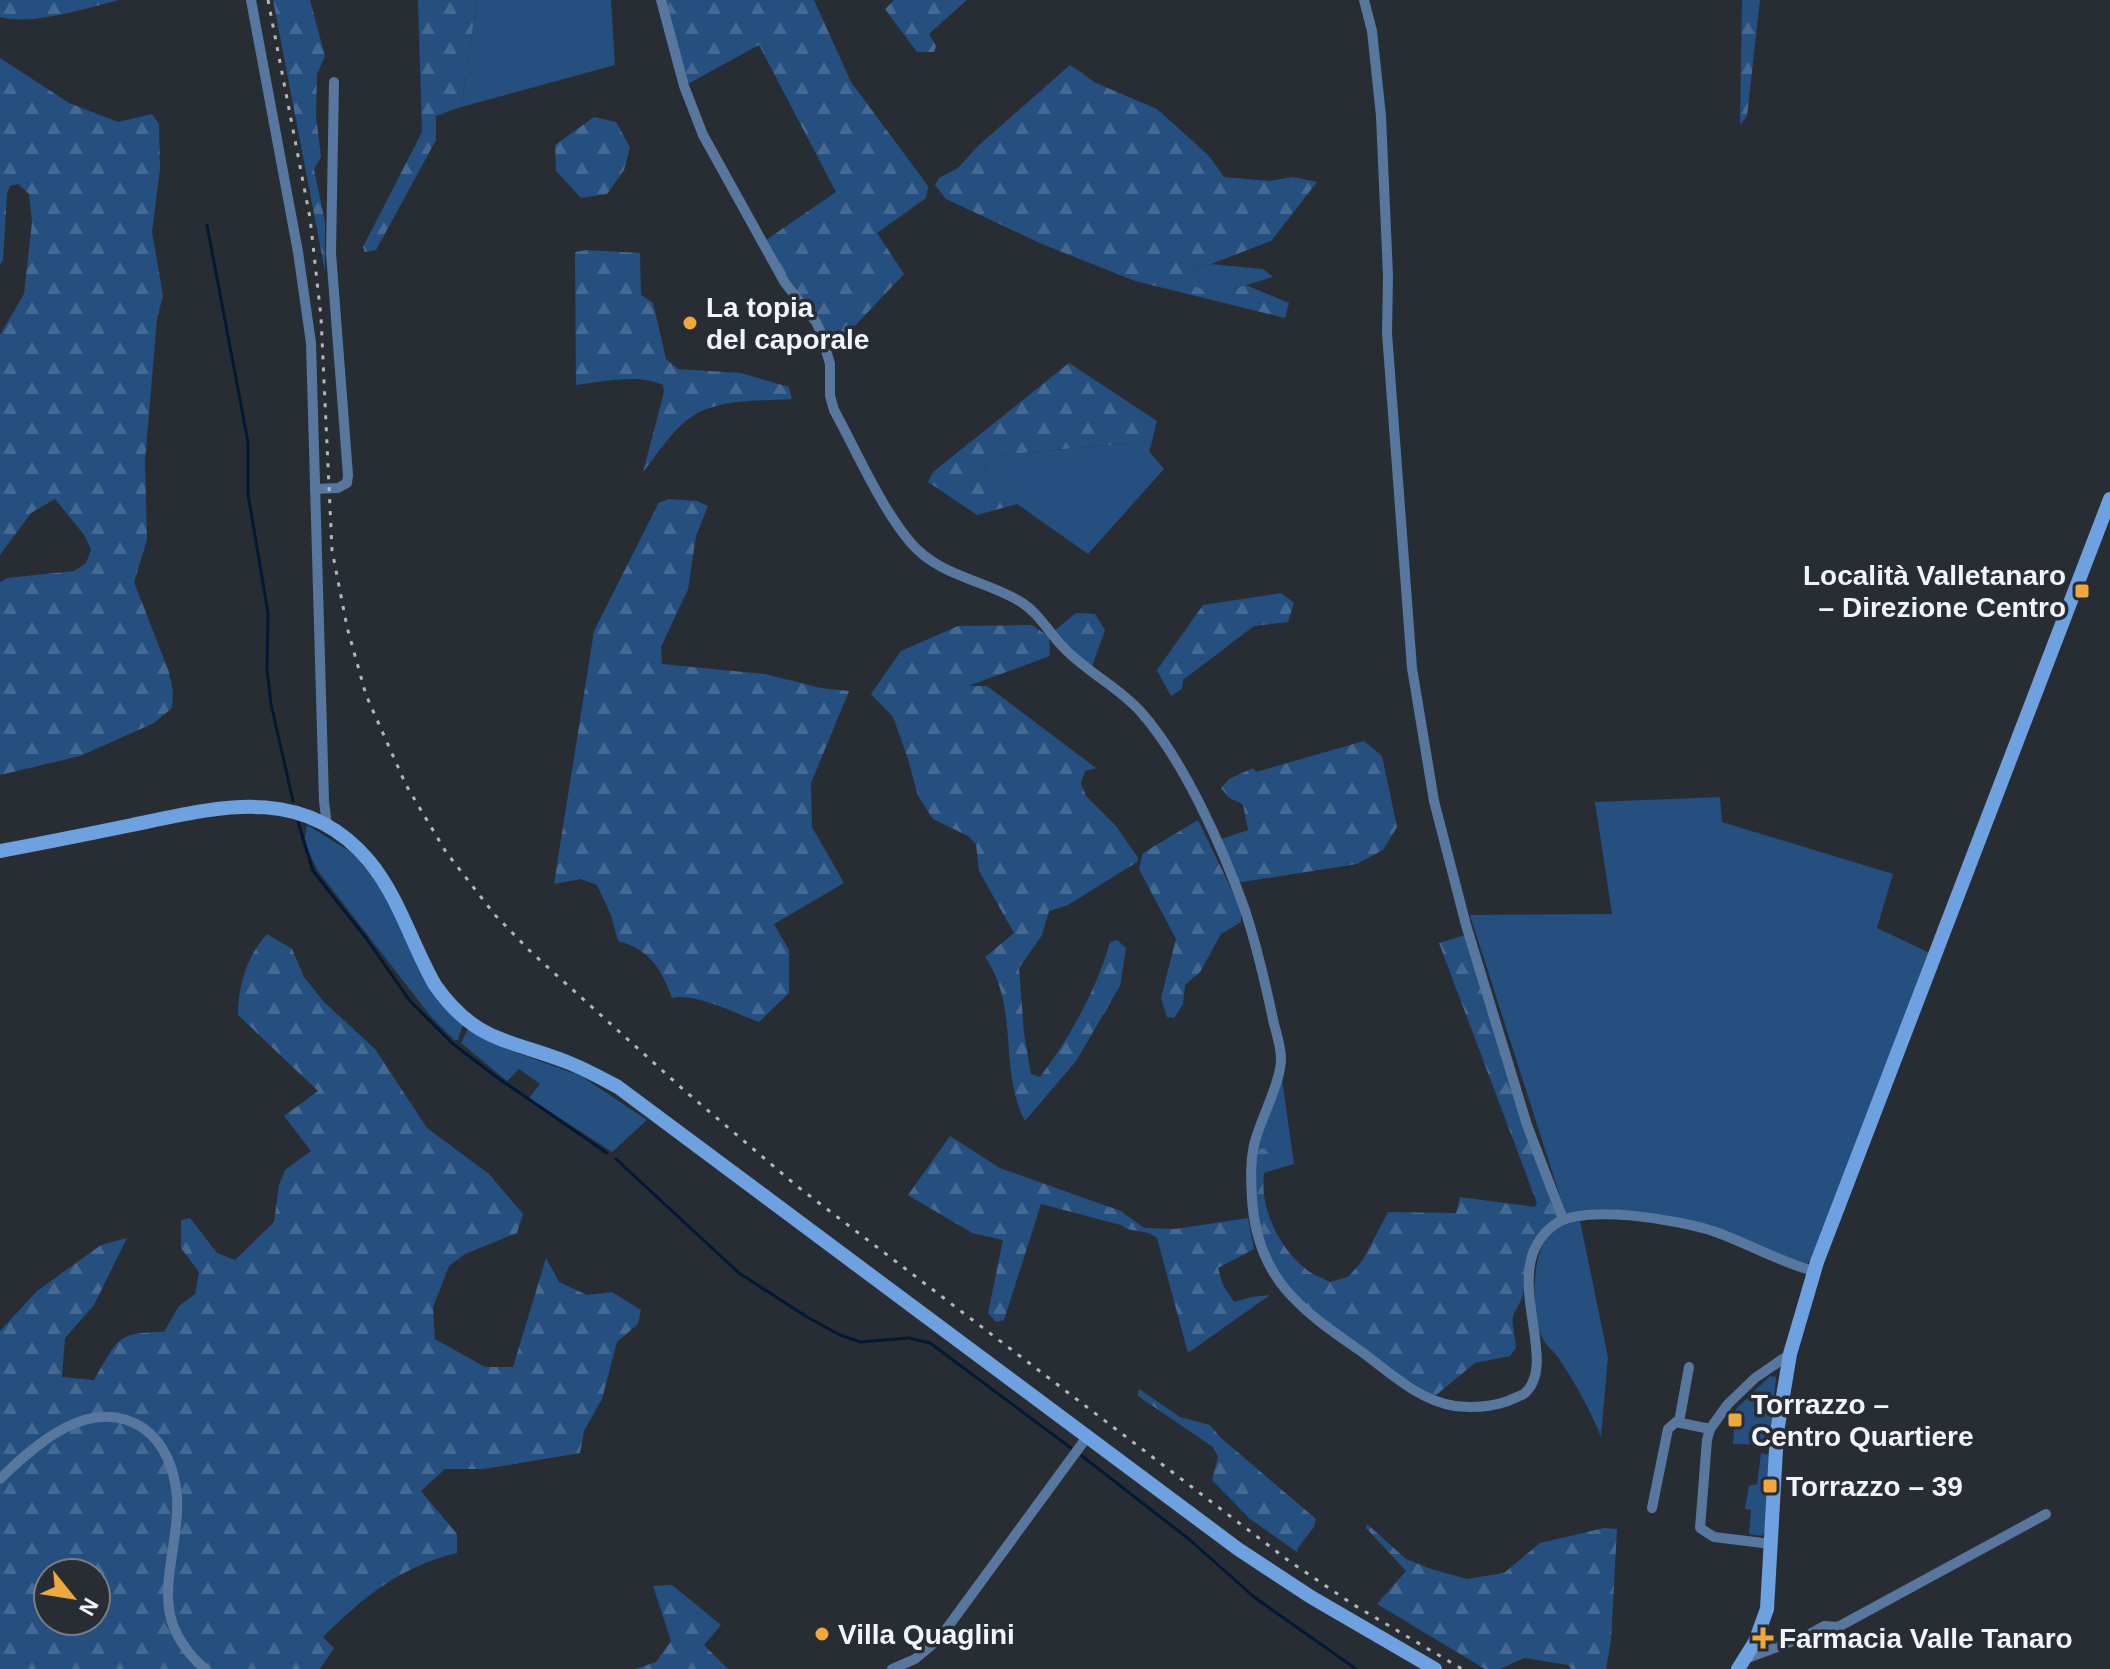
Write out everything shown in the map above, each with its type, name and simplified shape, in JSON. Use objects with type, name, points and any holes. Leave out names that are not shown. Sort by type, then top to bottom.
[{"type":"street","points":[[251,0],[269,84],[311,343],[327,826]]},
{"type":"street","points":[[661,0],[684,86],[703,135],[785,283],[816,322],[830,364],[830,396],[834,410],[896,522],[927,558],[952,573],[1018,600],[1031,609],[1065,649],[1129,699],[1144,714],[1197,799],[1244,907],[1281,1055],[1279,1071],[1252,1150],[1250,1171],[1254,1224],[1262,1253],[1275,1279],[1342,1339],[1428,1398],[1456,1406],[1494,1405],[1525,1393],[1534,1376],[1536,1351],[1529,1267],[1531,1255],[1541,1237],[1563,1219],[1592,1215],[1631,1216],[1690,1225],[1813,1271]]},
{"type":"street","points":[[1364,0],[1372,31],[1381,116],[1388,276],[1387,347],[1417,701],[1434,801],[1466,925],[1527,1125],[1563,1219]]},
{"type":"street","points":[[315,489],[338,488],[347,483],[348,475],[331,253],[334,82]]},
{"type":"street","points":[[1741,1664],[1767,1609],[1777,1432],[1790,1354],[1813,1271],[2110,499]]},
{"type":"street","points":[[0,851],[199,811],[246,805],[283,808],[327,826],[357,847],[380,876],[435,985],[446,1001],[471,1025],[499,1040],[565,1061],[618,1087],[1273,1574],[1435,1669]]},
{"type":"street","points":[[1771,1544],[1714,1537],[1700,1528],[1707,1440],[1710,1429],[1728,1404],[1755,1378],[1790,1354]]},
{"type":"street","points":[[1679,1422],[1689,1367]]},
{"type":"street","points":[[0,1479],[65,1427],[91,1418],[106,1415],[120,1418],[151,1434],[162,1446],[176,1483],[178,1500],[169,1587],[172,1621],[187,1650],[205,1669]]},
{"type":"street","points":[[1652,1508],[1666,1434],[1671,1425],[1679,1422],[1710,1429]]},
{"type":"street","points":[[892,1669],[915,1659],[939,1639],[1087,1437]]},
{"type":"street","points":[[1741,1664],[1824,1626],[1838,1627],[2046,1514]]},
{"type":"green space","points":[[0,0],[119,0],[59,15],[13,19],[0,17]]},
{"type":"green space","points":[[273,0],[310,0],[325,56],[317,74],[316,116],[321,157],[314,169],[325,222],[325,271]]},
{"type":"green space","points":[[418,0],[477,0],[461,107],[436,116],[436,140],[376,250],[365,252],[363,247],[422,132]]},
{"type":"green space","points":[[477,0],[611,0],[615,65],[461,107]]},
{"type":"green space","points":[[661,0],[814,0],[851,82],[928,186],[926,198],[877,233],[904,274],[830,352],[783,275],[766,240],[836,192],[759,45],[684,86]]},
{"type":"green space","points":[[894,0],[967,0],[929,34],[936,46],[934,52],[917,52],[885,9]]},
{"type":"green space","points":[[1742,0],[1760,0],[1747,116],[1740,125]]},
{"type":"green space","points":[[0,58],[69,103],[118,122],[152,114],[159,124],[160,169],[152,232],[163,296],[157,318],[145,461],[147,540],[134,582],[169,672],[173,692],[172,708],[154,723],[80,756],[0,775],[0,582],[7,578],[74,571],[86,563],[91,550],[85,536],[55,499],[31,513],[0,555],[0,335],[24,294],[32,222],[29,194],[18,184],[10,186],[0,265]]},
{"type":"green space","points":[[1070,65],[1096,83],[1157,109],[1209,156],[1224,177],[1269,181],[1293,177],[1317,182],[1271,241],[1211,264],[1195,266],[1189,274],[1188,282],[1213,295],[1246,285],[1289,303],[1285,318],[1135,281],[1042,244],[946,199],[935,185],[939,178],[958,168],[978,146]]},
{"type":"green space","points":[[594,117],[616,122],[630,147],[624,170],[607,194],[581,198],[556,171],[555,145]]},
{"type":"green space","points":[[575,252],[640,253],[641,295],[653,303],[666,359],[678,369],[741,373],[789,387],[792,399],[736,402],[704,410],[678,428],[643,472],[664,392],[663,385],[631,379],[576,385]]},
{"type":"green space","points":[[1210,264],[1263,269],[1273,277],[1213,295],[1187,282],[1195,266]]},
{"type":"green space","points":[[1069,363],[1157,421],[1152,441],[999,455],[984,466],[1017,504],[977,515],[928,482],[933,472]]},
{"type":"green space","points":[[1152,441],[1149,451],[1164,469],[1088,554],[1017,504],[984,466],[999,455]]},
{"type":"green space","points":[[669,499],[697,501],[708,506],[696,536],[688,589],[661,647],[662,664],[765,674],[821,688],[849,691],[811,783],[812,827],[844,883],[774,924],[789,950],[789,993],[759,1022],[703,1001],[672,998],[653,962],[638,949],[618,941],[611,915],[597,885],[581,879],[554,884],[594,631],[658,503]]},
{"type":"green space","points":[[1281,593],[1294,603],[1288,622],[1254,626],[1183,680],[1182,689],[1171,696],[1157,670],[1203,605]]},
{"type":"green space","points":[[1076,613],[1095,614],[1105,630],[1091,669],[1054,631]]},
{"type":"green space","points":[[1032,625],[1049,637],[1050,656],[968,686],[987,686],[1096,768],[1085,771],[1081,784],[1086,796],[1116,826],[1138,858],[1137,862],[1068,905],[1049,911],[1042,935],[1019,968],[1031,1074],[1040,1077],[1081,1013],[1110,942],[1117,940],[1126,948],[1120,986],[1076,1061],[1025,1121],[1012,1081],[1002,996],[996,976],[985,957],[1014,933],[979,871],[976,844],[968,836],[933,819],[918,796],[893,717],[871,694],[901,651],[958,626]]},
{"type":"green space","points":[[1364,741],[1382,756],[1397,827],[1383,850],[1357,864],[1236,883],[1219,840],[1248,830],[1243,804],[1229,798],[1221,788],[1229,779],[1253,768],[1256,772]]},
{"type":"green space","points":[[1720,797],[1722,822],[1893,874],[1877,928],[1932,954],[1807,1264],[1801,1265],[1649,1214],[1606,1209],[1566,1215],[1470,915],[1612,914],[1595,802]]},
{"type":"green space","points":[[1198,820],[1241,909],[1241,922],[1221,934],[1200,972],[1185,985],[1183,1004],[1174,1018],[1167,1017],[1161,998],[1176,939],[1139,869],[1143,853]]},
{"type":"green space","points":[[307,825],[351,852],[377,881],[463,1024],[458,1040],[454,1040],[432,1018],[318,871],[304,842]]},
{"type":"green space","points":[[267,934],[292,949],[304,977],[324,1002],[375,1049],[427,1128],[489,1174],[523,1214],[517,1233],[465,1254],[449,1266],[433,1307],[435,1339],[485,1367],[513,1367],[546,1258],[559,1282],[587,1295],[612,1292],[641,1310],[638,1324],[617,1342],[602,1399],[584,1431],[580,1453],[484,1469],[445,1469],[421,1491],[457,1534],[457,1553],[400,1575],[353,1609],[323,1637],[334,1648],[320,1669],[0,1669],[0,1331],[37,1291],[101,1245],[127,1238],[94,1305],[65,1338],[62,1377],[94,1380],[120,1341],[136,1334],[164,1332],[179,1306],[195,1294],[199,1272],[181,1248],[181,1220],[190,1218],[217,1253],[235,1260],[274,1222],[279,1185],[285,1170],[311,1151],[284,1116],[318,1091],[238,1015],[245,972]]},
{"type":"green space","points":[[1465,935],[1559,1217],[1538,1234],[1529,1250],[1522,1296],[1513,1316],[1516,1348],[1510,1356],[1475,1363],[1435,1396],[1334,1329],[1287,1285],[1270,1262],[1257,1229],[1256,1159],[1257,1148],[1265,1149],[1270,1156],[1263,1186],[1265,1202],[1285,1248],[1309,1272],[1330,1282],[1348,1277],[1363,1260],[1388,1212],[1456,1213],[1460,1197],[1535,1207],[1537,1203],[1439,943]]},
{"type":"green space","points":[[468,1029],[504,1048],[581,1076],[647,1120],[612,1152],[529,1098],[540,1084],[519,1069],[507,1081],[461,1043]]},
{"type":"green space","points":[[1282,1079],[1294,1164],[1263,1173],[1266,1164],[1257,1148]]},
{"type":"green space","points":[[950,1136],[1000,1168],[1121,1211],[1144,1228],[1175,1229],[1248,1218],[1254,1249],[1218,1268],[1223,1285],[1234,1302],[1270,1295],[1188,1353],[1157,1238],[1041,1204],[1004,1320],[996,1322],[988,1313],[1003,1240],[972,1233],[908,1195]]},
{"type":"green space","points":[[1580,1221],[1608,1357],[1601,1437],[1572,1379],[1542,1338],[1534,1297],[1536,1267],[1544,1241],[1558,1228]]},
{"type":"green space","points":[[1770,1376],[1776,1377],[1770,1445],[1733,1444],[1736,1409]]},
{"type":"green space","points":[[1139,1389],[1180,1417],[1210,1425],[1316,1519],[1314,1527],[1297,1549],[1298,1553],[1249,1518],[1212,1480],[1218,1457],[1213,1447],[1138,1396]]},
{"type":"green space","points":[[1761,1453],[1770,1455],[1766,1530],[1762,1536],[1749,1534],[1751,1510],[1745,1509],[1749,1486],[1757,1484]]},
{"type":"green space","points":[[1367,1524],[1406,1559],[1467,1579],[1504,1573],[1540,1543],[1604,1528],[1617,1529],[1611,1640],[1606,1669],[1571,1669],[1568,1665],[1524,1658],[1500,1669],[1485,1669],[1377,1604],[1406,1571],[1366,1528]]},
{"type":"green space","points":[[672,1585],[721,1625],[704,1645],[728,1669],[635,1669],[656,1662],[671,1641],[653,1586]]},
{"type":"waterway","points":[[207,225],[248,442],[248,494],[268,613],[267,669],[271,704],[293,801]]},
{"type":"waterway","points":[[298,822],[313,871],[366,938],[410,1001],[452,1043],[607,1153]]},
{"type":"waterway","points":[[616,1159],[739,1273],[807,1317],[840,1335],[861,1342],[909,1338],[930,1343],[1071,1448]]},
{"type":"waterway","points":[[1082,1456],[1190,1540],[1254,1597],[1356,1669]]},
{"type":"railway","points":[[268,0],[310,218],[321,317],[332,550],[347,627],[366,695],[406,785],[446,852],[495,915],[532,953],[685,1091],[798,1187],[1289,1561],[1354,1605],[1462,1669]]},
{"type":"place","name":"La topia del caporale","points":[[690,323]]},
{"type":"place","name":"Località Valletanaro – Direzione Centro","points":[[2082,591]]},
{"type":"place","name":"Torrazzo – Centro Quartiere","points":[[1735,1420]]},
{"type":"place","name":"Torrazzo – 39","points":[[1770,1486]]},
{"type":"place","name":"Villa Quaglini","points":[[822,1634]]},
{"type":"place","name":"Farmacia Valle Tanaro","points":[[1763,1638]]}]
